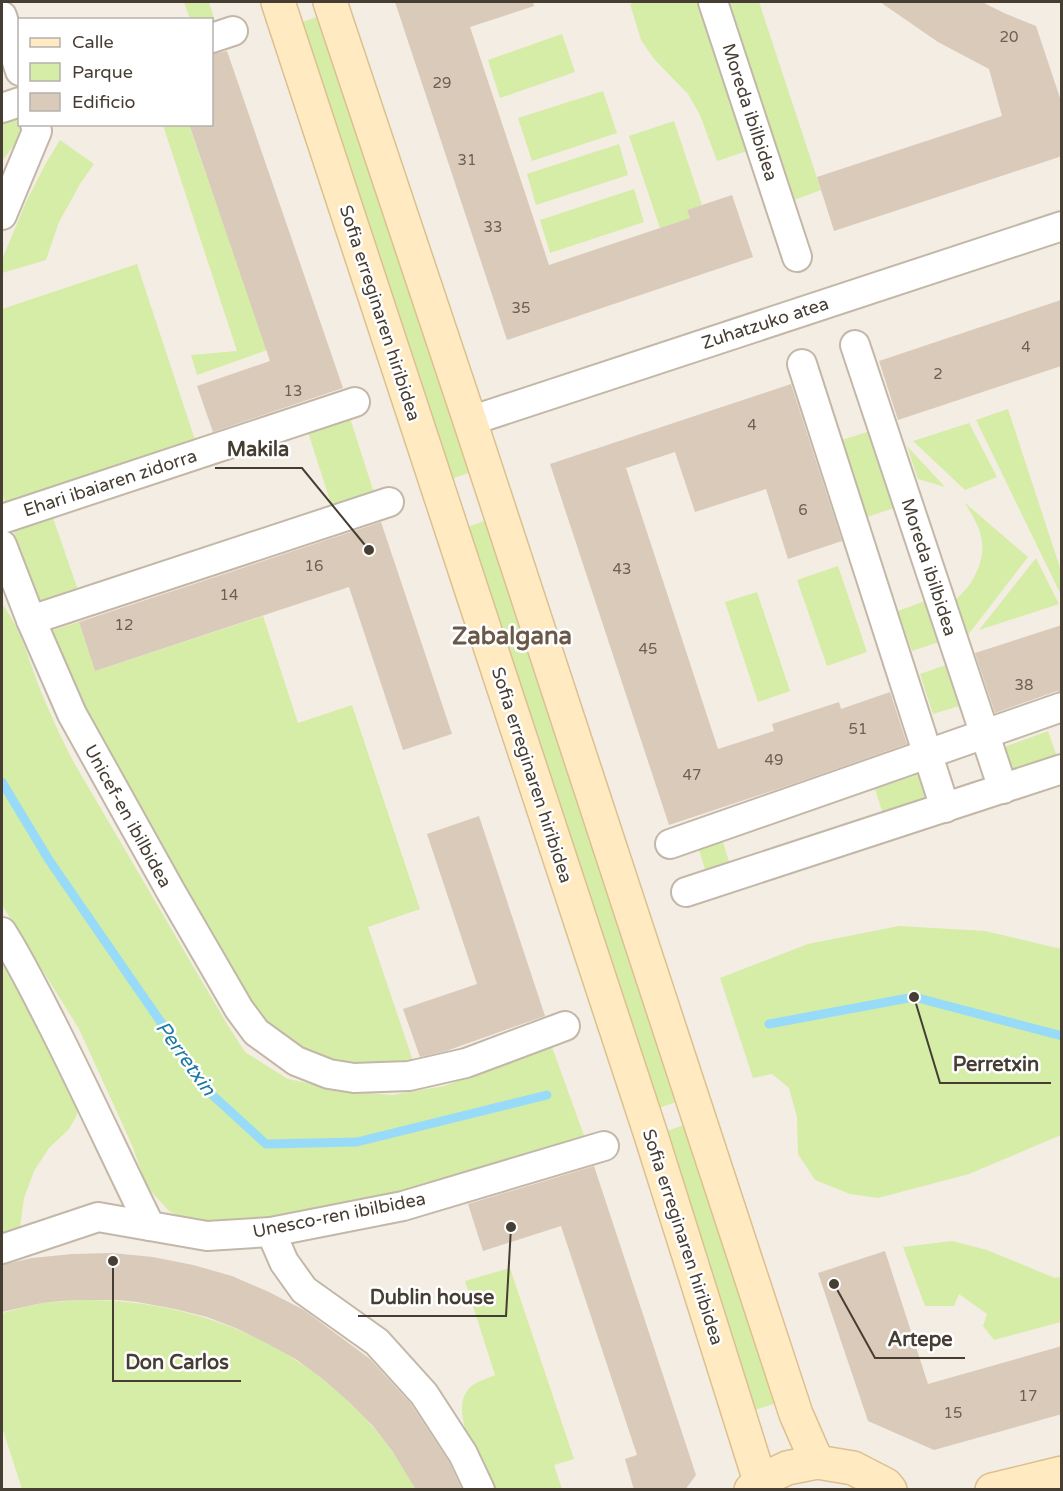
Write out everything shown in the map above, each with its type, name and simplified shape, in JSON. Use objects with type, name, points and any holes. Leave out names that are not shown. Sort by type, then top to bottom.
[{"type":"main road","name":"Sofia erreginaren hiribidea","points":[[278,2],[650,1132],[756,1485]]},
{"type":"main road","points":[[330,2],[793,1403],[817,1462]]},
{"type":"main road","points":[[756,1485],[787,1468],[817,1462],[853,1468],[886,1485],[890,1490]]},
{"type":"main road","points":[[992,1490],[1062,1473]]},
{"type":"street","name":"Moreda ibilbidea","points":[[713,2],[798,257]]},
{"type":"street","points":[[2,16],[18,65]]},
{"type":"street","points":[[2,108],[18,103]]},
{"type":"street","points":[[2,214],[37,131],[36,126]]},
{"type":"street","name":"Zuhatzuko atea","points":[[470,421],[1062,226]]},
{"type":"street","name":"Moreda ibilbidea","points":[[855,345],[1003,789]]},
{"type":"street","points":[[802,364],[945,808]]},
{"type":"street","name":"Ehari ibaiaren zidorra","points":[[2,519],[355,402]]},
{"type":"street","points":[[31,620],[389,502]]},
{"type":"street","name":"Unicef-en ibilbidea","points":[[2,545],[31,620],[72,714],[170,890],[239,1009],[256,1032],[296,1061],[329,1074],[354,1078],[410,1076],[466,1063],[565,1026]]},
{"type":"street","points":[[670,844],[1062,707]]},
{"type":"street","points":[[686,892],[1062,769]]},
{"type":"street","points":[[2,932],[18,956],[68,1055],[150,1226]]},
{"type":"street","name":"Unesco-ren ibilbidea","points":[[2,1249],[98,1217],[207,1236],[271,1232],[403,1206],[604,1146]]},
{"type":"street","points":[[271,1232],[284,1262],[304,1290],[377,1342],[424,1394],[463,1454],[480,1490]]},
{"type":"green space","points":[[184,2],[209,2],[215,21],[213,22],[213,18],[190,18]]},
{"type":"green space","points":[[703,2],[750,150],[717,161],[700,115],[688,94],[654,59],[641,40],[630,4]]},
{"type":"green space","points":[[722,2],[759,2],[821,190],[789,202]]},
{"type":"green space","points":[[319,16],[472,472],[451,479],[300,23]]},
{"type":"green space","points":[[562,34],[575,72],[500,98],[488,60]]},
{"type":"green space","points":[[603,91],[617,133],[532,161],[518,118]]},
{"type":"green space","points":[[17,118],[18,126],[22,131],[2,161],[2,123]]},
{"type":"green space","points":[[674,121],[702,205],[687,210],[690,218],[660,228],[629,136]]},
{"type":"green space","points":[[163,126],[189,126],[267,350],[197,375],[191,355],[237,351]]},
{"type":"green space","points":[[60,140],[94,164],[59,222],[46,260],[2,273],[4,255],[26,202]]},
{"type":"green space","points":[[619,144],[628,175],[536,205],[527,174]]},
{"type":"green space","points":[[634,189],[644,222],[550,253],[540,220]]},
{"type":"green space","points":[[137,264],[196,443],[5,505],[2,489],[2,309]]},
{"type":"green space","points":[[1008,409],[1061,571],[1061,595],[976,420]]},
{"type":"green space","points":[[350,418],[374,493],[332,507],[308,432]]},
{"type":"green space","points":[[969,423],[997,477],[965,490],[913,441]]},
{"type":"green space","points":[[870,431],[894,508],[867,517],[842,440]]},
{"type":"green space","points":[[907,446],[945,487],[918,479]]},
{"type":"green space","points":[[964,502],[1028,557],[968,635],[956,600],[974,577],[982,557],[982,547],[979,529]]},
{"type":"green space","points":[[52,515],[78,590],[38,603],[13,529]]},
{"type":"green space","points":[[487,520],[676,1102],[656,1109],[467,527]]},
{"type":"green space","points":[[1036,558],[1059,604],[979,630]]},
{"type":"green space","points":[[838,566],[867,652],[827,666],[797,580]]},
{"type":"green space","points":[[757,592],[790,691],[758,702],[725,602]]},
{"type":"green space","points":[[925,601],[939,642],[912,651],[898,611]]},
{"type":"green space","points":[[2,604],[19,634],[44,698],[73,761],[245,1052],[288,1079],[346,1091],[392,1095],[444,1086],[552,1047],[586,1141],[355,1204],[237,1225],[200,1224],[170,1212],[147,1187],[132,1145],[79,1029],[2,905]]},
{"type":"green space","points":[[263,616],[298,723],[352,705],[420,909],[368,927],[413,1061],[368,1069],[301,1053],[270,1030],[243,1000],[89,728],[47,632],[79,622],[95,671]]},
{"type":"green space","points":[[946,665],[959,706],[933,714],[920,674]]},
{"type":"green space","points":[[1048,731],[1057,757],[1013,773],[1004,747]]},
{"type":"green space","points":[[920,774],[929,799],[883,814],[875,789]]},
{"type":"green space","points":[[722,839],[730,865],[706,872],[698,847]]},
{"type":"green space","points":[[899,926],[985,931],[1061,949],[1061,1135],[969,1174],[878,1198],[850,1194],[815,1180],[798,1154],[797,1117],[789,1088],[772,1074],[753,1078],[720,978],[808,944]]},
{"type":"green space","points":[[2,955],[79,1100],[77,1115],[69,1129],[49,1148],[34,1171],[24,1198],[19,1234],[2,1240]]},
{"type":"green space","points":[[684,1125],[776,1403],[755,1410],[664,1132]]},
{"type":"green space","points":[[952,1241],[987,1250],[1055,1278],[1061,1277],[1061,1322],[994,1340],[983,1326],[987,1314],[959,1294],[954,1306],[925,1306],[903,1247]]},
{"type":"green space","points":[[510,1268],[574,1459],[554,1465],[562,1489],[494,1489],[474,1451],[463,1421],[462,1407],[465,1395],[473,1385],[495,1375],[465,1281]]},
{"type":"green space","points":[[80,1300],[132,1303],[182,1311],[230,1326],[275,1348],[317,1375],[355,1407],[388,1445],[416,1489],[22,1489],[2,1427],[2,1313],[42,1303]]},
{"type":"building","points":[[395,2],[533,2],[534,6],[470,27],[549,265],[690,218],[687,210],[732,195],[753,257],[507,340]]},
{"type":"building","points":[[880,2],[982,2],[1036,26],[1062,104],[1062,156],[834,231],[817,177],[1002,116],[989,69],[938,42]]},
{"type":"building","points":[[227,51],[343,388],[213,432],[197,386],[270,361],[190,126],[213,126],[213,54]]},
{"type":"building","points":[[1061,300],[1061,366],[898,420],[879,361]]},
{"type":"building","points":[[791,384],[842,541],[788,559],[766,489],[695,512],[675,452],[626,468],[718,749],[774,731],[772,724],[839,702],[841,709],[890,692],[907,744],[669,825],[550,464]]},
{"type":"building","points":[[381,522],[452,734],[403,750],[349,587],[95,671],[79,622]]},
{"type":"building","points":[[1062,625],[1062,691],[995,713],[975,653]]},
{"type":"building","points":[[479,816],[545,1016],[446,1051],[420,1057],[403,1009],[477,984],[427,834]]},
{"type":"building","points":[[594,1166],[696,1475],[685,1490],[634,1490],[625,1459],[637,1455],[561,1226],[483,1251],[468,1204]]},
{"type":"building","points":[[885,1251],[928,1384],[1062,1346],[1062,1414],[934,1450],[868,1421],[818,1273]]},
{"type":"building","points":[[112,1253],[153,1257],[232,1276],[304,1310],[370,1359],[411,1404],[449,1462],[462,1490],[416,1490],[393,1452],[373,1426],[324,1380],[297,1360],[268,1344],[207,1317],[175,1309],[118,1300],[61,1301],[2,1312],[2,1265],[32,1258]]},
{"type":"waterway","name":"Perretxin","points":[[2,782],[49,860],[209,1092],[266,1144],[357,1142],[547,1095]]},
{"type":"waterway","name":"Perretxin","points":[[769,1024],[914,997],[1062,1036]]},
{"type":"place","name":"Makila","points":[[369,550]]},
{"type":"place","name":"Perretxin","points":[[914,997]]},
{"type":"place","name":"Dublin house","points":[[511,1227]]},
{"type":"place","name":"Don Carlos","points":[[113,1261]]},
{"type":"place","name":"Artepe","points":[[834,1284]]},
{"type":"district","name":"Zabalgana","points":[[512,636]]}]
